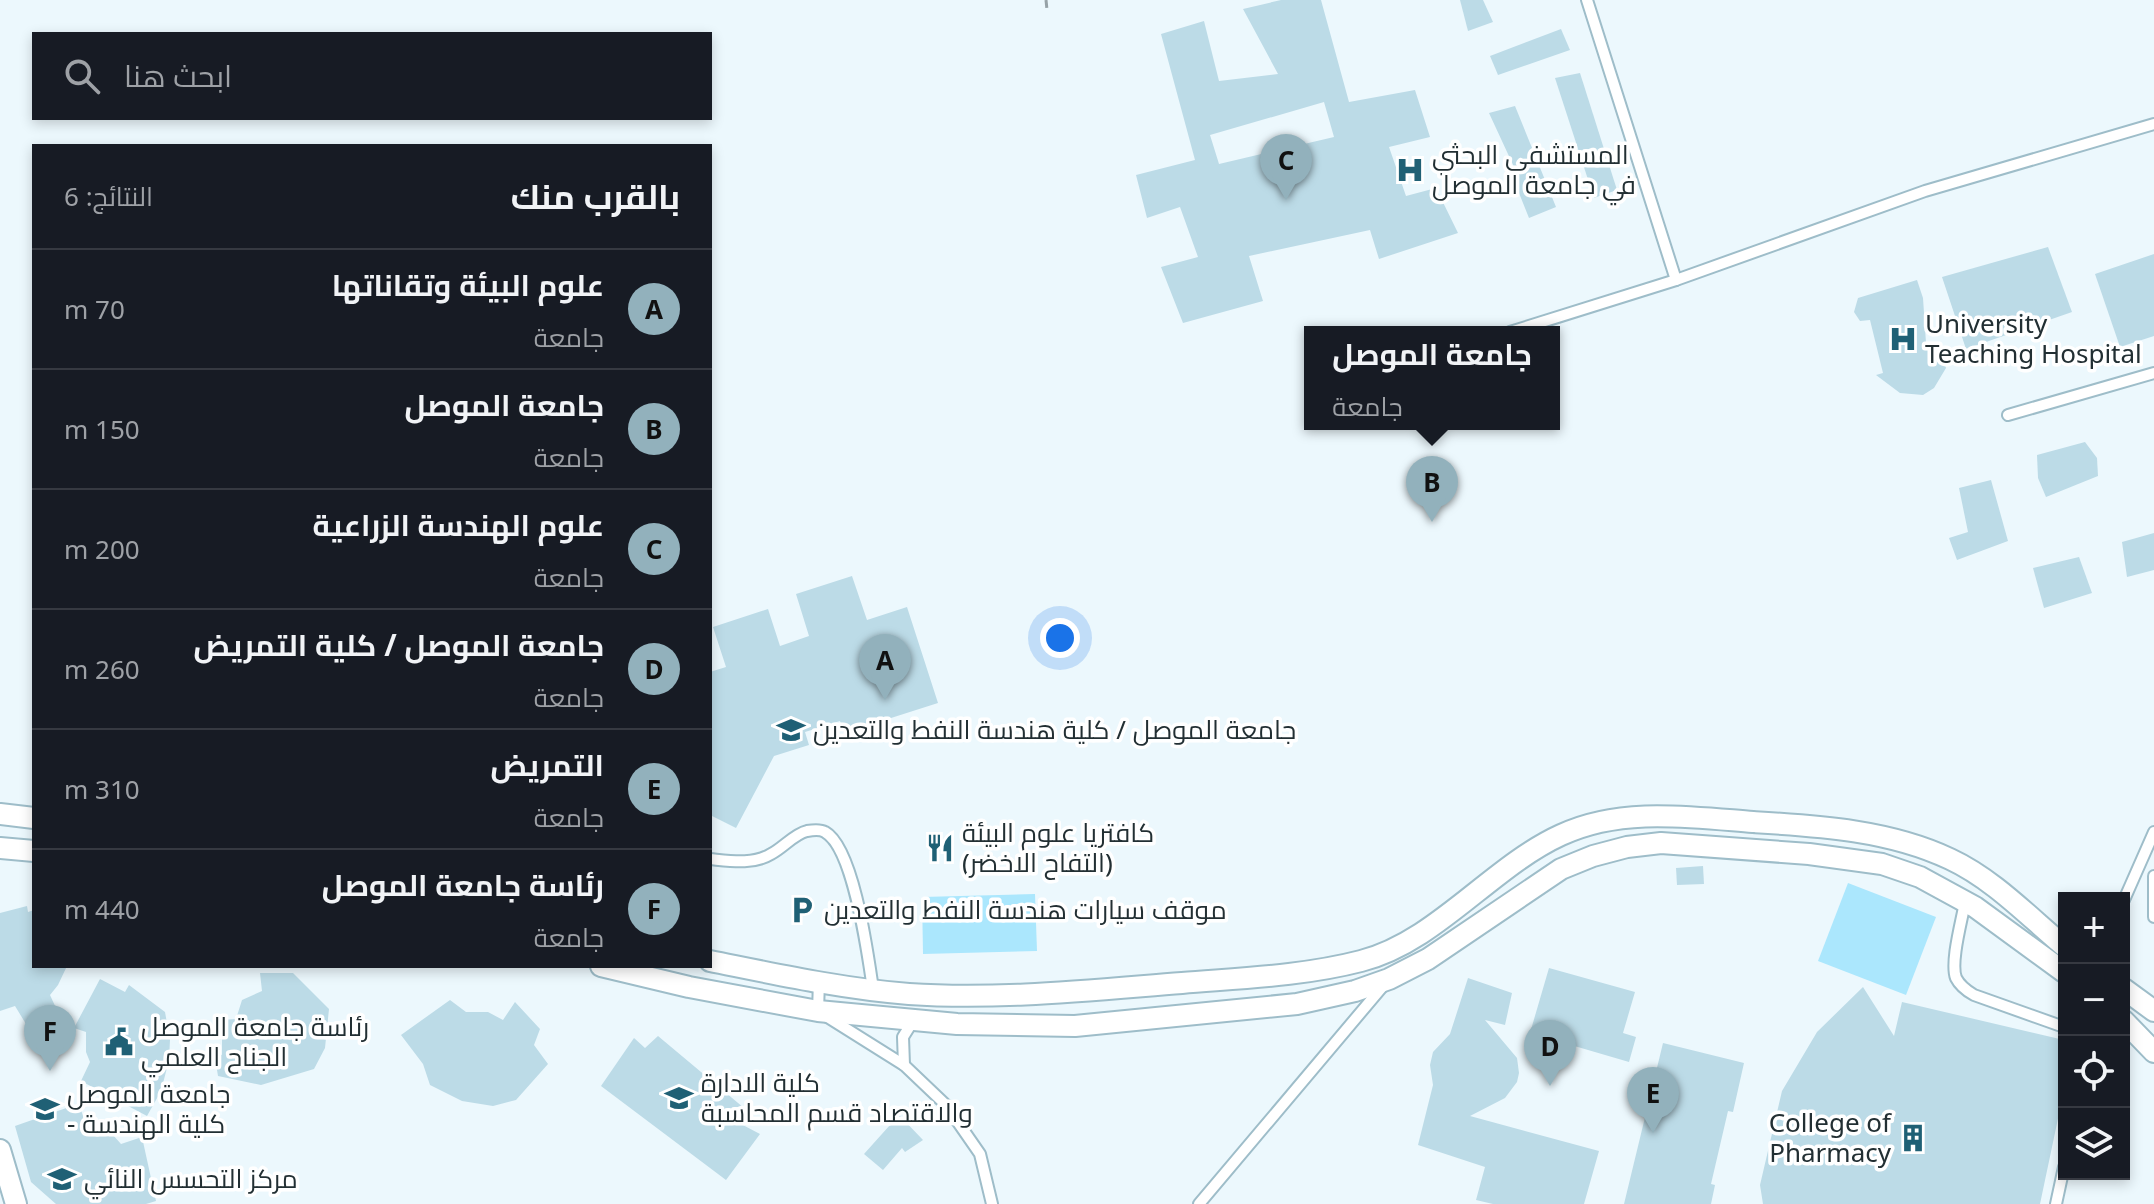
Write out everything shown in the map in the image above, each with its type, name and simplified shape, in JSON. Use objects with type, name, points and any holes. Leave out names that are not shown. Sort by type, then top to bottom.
[{"type":"street","points":[[0,814],[32,818]]},
{"type":"street","points":[[712,961],[873,989],[949,995],[1075,992],[1303,972],[1366,960],[1392,949],[1420,933],[1496,876],[1560,835],[1612,819],[1686,817],[1808,826],[1877,835],[1934,852],[1954,860],[1986,881],[2058,941]]},
{"type":"street","points":[[609,968],[689,987],[818,1011],[913,1021],[1075,1026],[1297,1004],[1355,991],[1389,979],[1428,959],[1561,869],[1627,847],[1661,843],[1809,854],[1882,864],[1920,877],[1965,901],[2058,967]]},
{"type":"street","points":[[0,848],[32,851]]},
{"type":"street","points":[[1920,877],[1934,852]]},
{"type":"street","points":[[1075,992],[1075,1026]]},
{"type":"street","points":[[2130,993],[2154,1011]]},
{"type":"street","points":[[2130,1027],[2154,1052]]},
{"type":"street","points":[[0,1150],[16,1204]]},
{"type":"lane","points":[[1587,0],[1676,280]]},
{"type":"lane","points":[[1529,326],[1676,280],[1925,191],[2154,124]]},
{"type":"lane","points":[[2008,415],[2154,373]]},
{"type":"lane","points":[[712,859],[741,862],[768,857],[804,831],[821,830],[828,833],[844,854],[863,926],[873,989]]},
{"type":"lane","points":[[2128,892],[2154,832]]},
{"type":"lane","points":[[2154,876],[2154,917]]},
{"type":"lane","points":[[1965,901],[1954,969],[1957,980],[1974,995],[2058,1025]]},
{"type":"lane","points":[[2038,924],[2058,928]]},
{"type":"lane","points":[[1199,1204],[1389,979]]},
{"type":"lane","points":[[819,981],[818,1011],[904,1065],[946,1105],[980,1154],[992,1204]]},
{"type":"lane","points":[[904,1065],[903,1037],[913,1021]]},
{"type":"lane","points":[[2056,1204],[2061,1180]]},
{"type":"path","points":[[1046,0],[1047,10]]},
{"type":"shaded area","points":[[1848,883],[1936,917],[1906,995],[1818,961]]},
{"type":"shaded area","points":[[1035,894],[1037,951],[923,954],[922,897]]},
{"type":"building","points":[[1281,0],[1321,0],[1349,102],[1415,90],[1430,137],[1389,147],[1406,196],[1436,188],[1458,233],[1379,259],[1370,230],[1249,256],[1263,301],[1183,323],[1161,267],[1198,257],[1180,207],[1147,218],[1136,175],[1195,160],[1161,34],[1204,21],[1219,81],[1278,74],[1243,9]],"holes":[[[1324,102],[1334,137],[1219,164],[1210,135]]]},
{"type":"building","points":[[1460,0],[1483,0],[1493,22],[1468,31]]},
{"type":"building","points":[[1561,29],[1570,50],[1498,75],[1490,56]]},
{"type":"building","points":[[1580,73],[1617,190],[1594,198],[1555,78]]},
{"type":"building","points":[[1515,106],[1556,207],[1529,218],[1509,168],[1514,167],[1489,113]]},
{"type":"building","points":[[2048,247],[2072,312],[1966,349],[1942,277]]},
{"type":"building","points":[[2154,254],[2154,336],[2120,347],[2095,274]]},
{"type":"building","points":[[1917,280],[1923,298],[1926,343],[1939,345],[1946,368],[1934,388],[1923,395],[1900,393],[1876,375],[1883,373],[1870,320],[1860,321],[1854,312],[1858,298]]},
{"type":"building","points":[[2085,442],[2097,458],[2098,476],[2046,497],[2038,478],[2037,455]]},
{"type":"building","points":[[1991,480],[2008,541],[1957,560],[1949,538],[1968,532],[1959,488]]},
{"type":"building","points":[[2154,533],[2154,570],[2127,577],[2122,542]]},
{"type":"building","points":[[2079,557],[2092,593],[2044,608],[2033,568]]},
{"type":"building","points":[[852,576],[867,620],[907,607],[938,703],[844,733],[840,721],[805,732],[809,745],[774,756],[736,828],[712,816],[712,671],[726,667],[713,627],[768,609],[780,646],[809,636],[796,594]]},
{"type":"building","points":[[1703,866],[1704,884],[1677,885],[1676,868]]},
{"type":"building","points":[[27,906],[28,912],[32,911],[32,968],[66,968],[50,995],[56,1008],[26,1024],[15,1006],[0,1011],[0,913]]},
{"type":"building","points":[[1549,968],[1635,992],[1623,1033],[1636,1037],[1629,1062],[1530,1033]]},
{"type":"building","points":[[260,973],[293,973],[329,1009],[325,1048],[314,1069],[261,1085],[218,1076],[214,1052],[222,1055],[222,1020],[236,1019],[242,1000],[262,991]]},
{"type":"building","points":[[1468,978],[1512,993],[1505,1025],[1485,1020],[1517,1058],[1519,1073],[1517,1082],[1505,1098],[1470,1116],[1599,1151],[1584,1204],[1493,1204],[1476,1200],[1485,1167],[1418,1145],[1433,1085],[1430,1065],[1433,1052],[1450,1034]]},
{"type":"building","points":[[100,979],[125,992],[129,985],[165,1012],[170,1040],[169,1060],[161,1091],[147,1116],[81,1081],[90,1062],[86,1052],[86,1032],[74,1028]]},
{"type":"building","name":"College of Pharmacy","points":[[1863,987],[1894,1036],[1902,1002],[2058,1039],[2058,1118],[2040,1204],[1763,1204],[1760,1185],[1782,1091],[1817,1032]]},
{"type":"building","points":[[450,1000],[466,1012],[488,1012],[503,1020],[515,1002],[540,1029],[534,1045],[548,1064],[516,1100],[493,1106],[462,1101],[430,1085],[423,1064],[401,1035]]},
{"type":"building","points":[[658,1036],[750,1113],[739,1123],[760,1134],[726,1180],[601,1086],[634,1038],[645,1048]]},
{"type":"building","points":[[1663,1043],[1744,1063],[1733,1112],[1728,1111],[1711,1184],[1715,1185],[1711,1204],[1624,1204]]},
{"type":"building","points":[[72,1106],[80,1107],[83,1116],[104,1125],[121,1144],[142,1137],[156,1201],[146,1204],[56,1204],[31,1182],[15,1126]]},
{"type":"building","points":[[899,1115],[923,1140],[905,1152],[902,1148],[883,1170],[864,1154]]},
{"type":"place","name":"المستشفى البحثي في جامعة الموصل","points":[[1410,170]]},
{"type":"place","name":"علوم الهندسة الزراعية","points":[[1286,200]]},
{"type":"place","name":"University Teaching Hospital","points":[[1903,339]]},
{"type":"place","name":"جامعة الموصل","points":[[1432,522]]},
{"type":"place","name":"علوم البيئة وتقاناتها","points":[[885,700]]},
{"type":"place","name":"جامعة الموصل / كلية هندسة النفط والتعدين","points":[[791,730]]},
{"type":"place","name":"كافتريا علوم البيئة (التفاح الاخضر)","points":[[940,848]]},
{"type":"place","name":"موقف سيارات هندسة النفط والتعدين","points":[[802,910]]},
{"type":"place","name":"رئاسة جامعة الموصل الجناح العلمي","points":[[119,1042]]},
{"type":"place","name":"رئاسة جامعة الموصل","points":[[50,1071]]},
{"type":"place","name":"جامعة الموصل / كلية التمريض","points":[[1550,1086]]},
{"type":"place","name":"كلية الادارة والاقتصاد قسم المحاسبة","points":[[679,1098]]},
{"type":"place","name":"جامعة الموصل - كلية الهندسة","points":[[45,1109]]},
{"type":"place","name":"التمريض","points":[[1653,1133]]},
{"type":"place","name":"College of Pharmacy","points":[[1913,1138]]},
{"type":"place","name":"مركز التحسس النائي","points":[[62,1179]]}]
